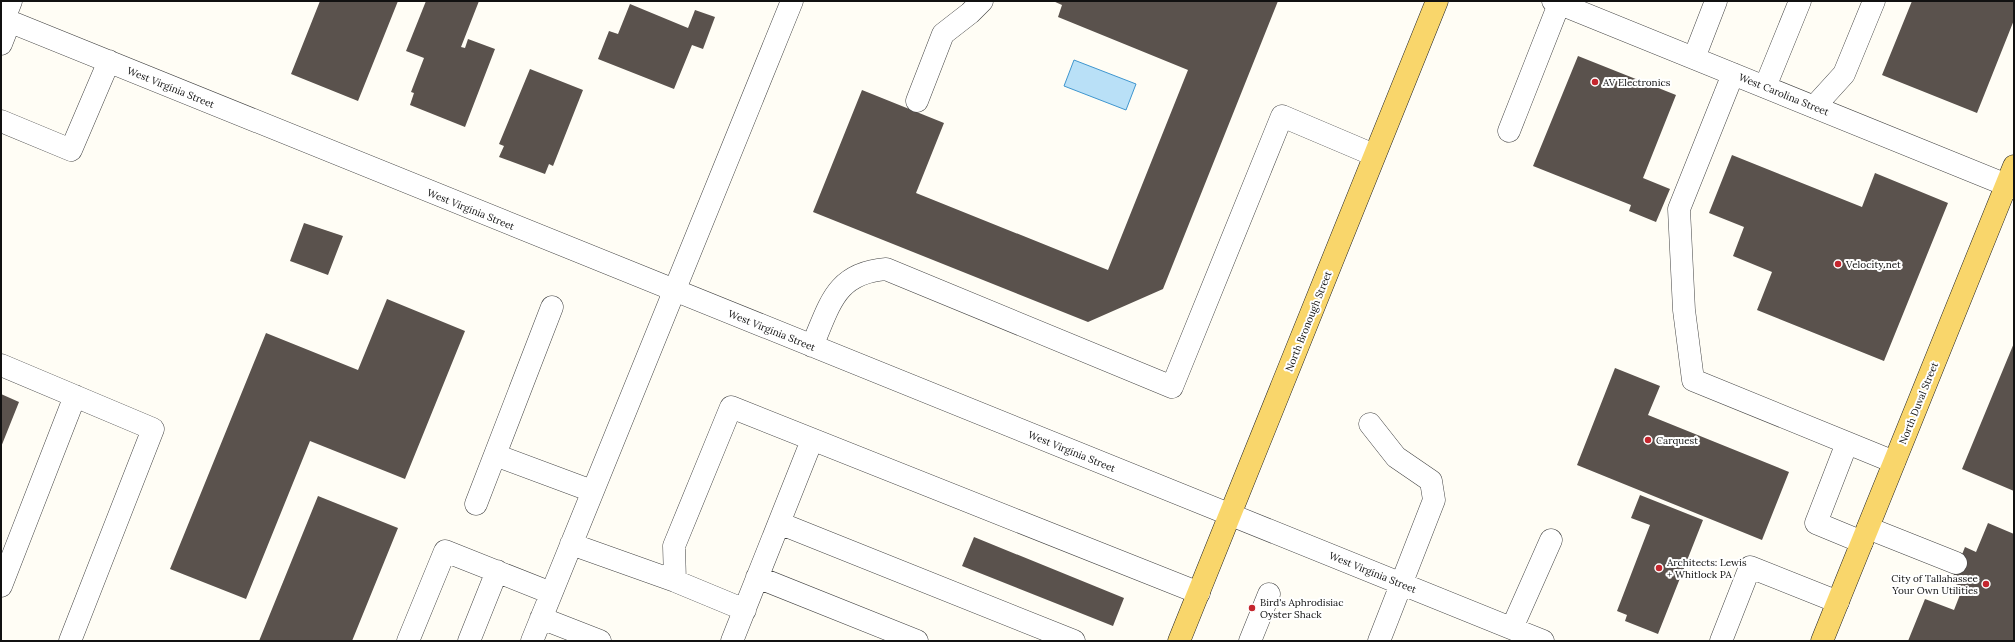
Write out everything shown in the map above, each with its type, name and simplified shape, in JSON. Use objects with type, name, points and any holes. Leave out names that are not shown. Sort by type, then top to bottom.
[{"type":"main road","name":"North Bronough Street","points":[[1179,641],[1437,1]]},
{"type":"main road","name":"North Duval Street","points":[[1822,641],[2011,179]]},
{"type":"street","points":[[532,641],[792,1]]},
{"type":"street","points":[[917,101],[943,34],[970,13],[982,1]]},
{"type":"street","points":[[1694,58],[1716,1]]},
{"type":"street","points":[[1765,87],[1800,1]]},
{"type":"street","points":[[1814,107],[1844,74],[1874,1]]},
{"type":"street","points":[[1509,132],[1556,2]]},
{"type":"street","name":"West Carolina Street","points":[[1556,2],[1814,107],[2011,179]]},
{"type":"street","points":[[1,44],[6,15]]},
{"type":"street","name":"West Virginia Street","points":[[6,15],[109,62],[1543,641]]},
{"type":"street","points":[[1,121],[71,150],[109,62]]},
{"type":"street","points":[[1732,74],[1679,209],[1684,310],[1693,380],[1894,462]]},
{"type":"street","points":[[812,346],[835,292],[850,279],[868,270],[886,269],[1172,387],[1282,116],[1374,155]]},
{"type":"street","points":[[476,504],[552,308]]},
{"type":"street","points":[[1,365],[153,429],[70,641]]},
{"type":"street","points":[[1,586],[75,396]]},
{"type":"street","points":[[675,581],[674,546],[731,408],[1199,593]]},
{"type":"street","points":[[1370,424],[1396,457],[1431,481],[1434,500],[1400,583],[1379,641]]},
{"type":"street","points":[[732,641],[812,440]]},
{"type":"street","points":[[1847,443],[1816,523],[1865,535],[1956,563]]},
{"type":"street","points":[[495,455],[592,491]]},
{"type":"street","points":[[779,523],[1074,641]]},
{"type":"street","points":[[1512,628],[1551,540]]},
{"type":"street","points":[[571,544],[675,581],[745,610]]},
{"type":"street","points":[[408,641],[445,551],[551,593]]},
{"type":"street","points":[[1721,641],[1750,567],[1838,602]]},
{"type":"street","points":[[469,641],[497,571]]},
{"type":"street","points":[[757,577],[917,641]]},
{"type":"street","points":[[1250,641],[1268,594]]},
{"type":"street","points":[[541,618],[600,641]]},
{"type":"water","points":[[1074,60],[1136,84],[1126,110],[1064,86]]},
{"type":"building","points":[[320,1],[398,1],[358,101],[291,74]]},
{"type":"building","points":[[426,1],[479,1],[461,47],[465,48],[468,39],[495,49],[465,127],[410,105],[414,93],[411,92],[424,58],[406,51]]},
{"type":"building","points":[[1053,1],[1278,1],[1163,289],[1088,322],[813,212],[862,90],[944,123],[916,193],[1108,270],[1188,70],[1058,17],[1062,5]]},
{"type":"building","points":[[1912,1],[2014,1],[2014,20],[1977,113],[1882,75]]},
{"type":"building","points":[[630,4],[688,28],[695,10],[715,17],[703,49],[692,45],[674,89],[598,59],[609,31],[618,34]]},
{"type":"building","points":[[1578,56],[1676,95],[1643,178],[1670,189],[1656,222],[1629,211],[1631,205],[1533,166]]},
{"type":"building","points":[[530,69],[583,90],[553,166],[549,164],[545,174],[499,157],[504,146],[499,144]]},
{"type":"building","name":"Velocity.net","points":[[1732,155],[1862,207],[1875,173],[1948,203],[1884,361],[1757,310],[1772,272],[1733,256],[1744,227],[1709,213]]},
{"type":"building","points":[[304,223],[343,236],[328,275],[290,261]]},
{"type":"building","points":[[387,299],[465,331],[405,479],[310,441],[246,599],[170,569],[266,333],[358,370]]},
{"type":"building","points":[[2014,343],[2014,491],[1962,469]]},
{"type":"building","name":"Carquest","points":[[1615,368],[1660,386],[1648,415],[1789,472],[1762,540],[1577,465]]},
{"type":"building","points":[[1,394],[19,402],[1,447]]},
{"type":"building","name":"Architects: Lewis + Whitlock PA","points":[[1640,495],[1703,520],[1658,634],[1625,621],[1627,615],[1617,611],[1650,525],[1631,518]]},
{"type":"building","points":[[318,496],[398,528],[352,641],[259,641]]},
{"type":"building","name":"City of Tallahassee Your Own Utilities","points":[[1988,523],[2014,534],[2014,641],[1908,641],[1925,599],[1954,610],[1963,587],[1951,582],[1965,547],[1976,552]]},
{"type":"building","points":[[974,537],[1124,598],[1113,626],[962,566]]},
{"type":"place","name":"AV Electronics","points":[[1595,82]]},
{"type":"place","name":"Velocity.net","points":[[1838,264]]},
{"type":"place","name":"Carquest","points":[[1648,440]]},
{"type":"place","name":"Architects: Lewis + Whitlock PA","points":[[1659,568]]},
{"type":"place","name":"City of Tallahassee Your Own Utilities","points":[[1986,584]]},
{"type":"place","name":"Bird's Aphrodisiac Oyster Shack","points":[[1252,608]]}]
